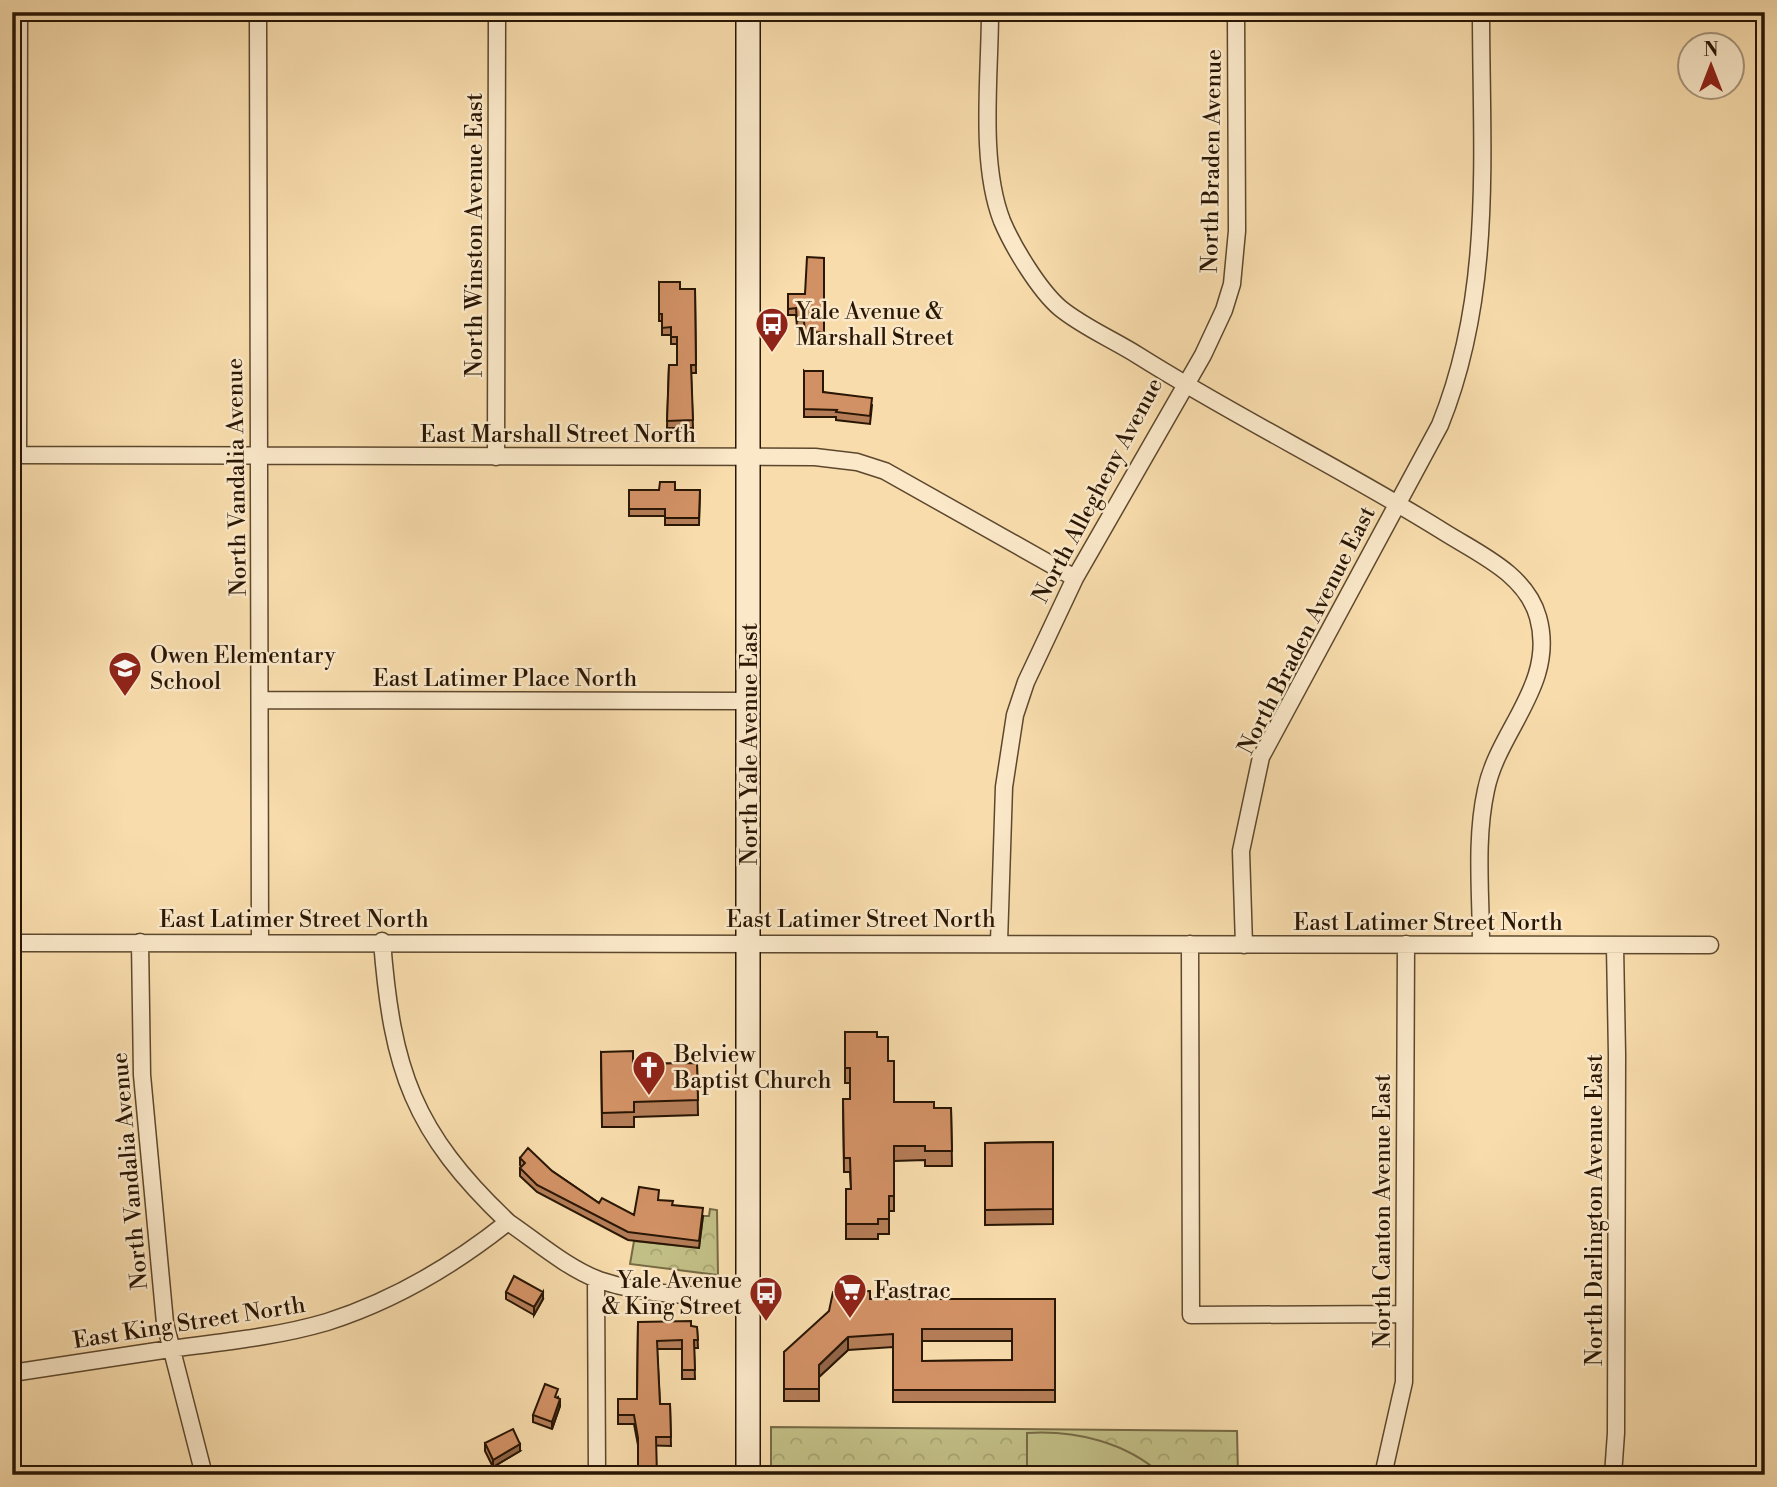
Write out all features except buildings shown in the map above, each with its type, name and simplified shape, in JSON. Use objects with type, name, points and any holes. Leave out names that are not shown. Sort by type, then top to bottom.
[{"type":"main road","name":"North Yale Avenue East","points":[[748,12],[748,1475]]},
{"type":"street","points":[[15,455],[19,12]]},
{"type":"street","name":"North Vandalia Avenue","points":[[258,12],[260,942]]},
{"type":"street","name":"North Winston Avenue East","points":[[496,457],[497,12]]},
{"type":"street","name":"North Allegheny Avenue","points":[[990,12],[989,150],[997,203],[1021,258],[1059,307],[1185,385],[1050,626],[1016,715],[1004,787],[999,942]]},
{"type":"street","name":"North Braden Avenue","points":[[1185,385],[1224,310],[1235,267],[1236,12]]},
{"type":"street","points":[[1397,503],[1440,425],[1458,380],[1475,301],[1480,260],[1481,12]]},
{"type":"street","points":[[1185,385],[1397,503],[1509,573],[1528,595],[1539,618],[1535,687],[1496,758],[1481,814],[1481,944]]},
{"type":"street","name":"East Marshall Street North","points":[[15,455],[815,457],[857,462],[885,471],[1075,578]]},
{"type":"street","name":"North Braden Avenue East","points":[[1244,945],[1241,851],[1261,757],[1397,503]]},
{"type":"street","name":"East Latimer Place North","points":[[260,700],[749,701]]},
{"type":"street","name":"North Vandalia Avenue","points":[[140,942],[142,1075],[164,1323],[204,1475]]},
{"type":"street","points":[[382,942],[393,1036],[404,1076],[437,1143],[468,1184],[508,1222],[596,1279],[637,1290],[693,1296],[748,1296]]},
{"type":"street","name":"East Latimer Street North","points":[[12,943],[999,942],[1710,945]]},
{"type":"street","points":[[1190,944],[1191,1315],[1405,1314]]},
{"type":"street","name":"North Canton Avenue East","points":[[1383,1475],[1405,1382],[1406,944]]},
{"type":"street","name":"North Darlington Avenue East","points":[[1612,1475],[1616,1433],[1618,1055],[1615,946]]},
{"type":"street","name":"East King Street North","points":[[12,1373],[275,1336],[375,1304],[422,1281],[508,1222]]},
{"type":"street","points":[[596,1279],[596,1474]]},
{"type":"green space","points":[[710,1209],[717,1210],[718,1275],[630,1264],[634,1241],[699,1248],[703,1216],[709,1216]]},
{"type":"green space","points":[[771,1427],[1237,1431],[1238,1475],[771,1475]]},
{"type":"green space","points":[[1027,1433],[1081,1436],[1116,1446],[1162,1475],[1027,1475]]},
{"type":"place","name":"Yale Avenue & Marshall Street","points":[[772,354]]},
{"type":"place","name":"Owen Elementary School","points":[[125,698]]},
{"type":"place","name":"Belview Baptist Church","points":[[649,1097]]},
{"type":"place","name":"Fastrac","points":[[850,1320]]},
{"type":"place","name":"Yale Avenue & King Street","points":[[766,1323]]}]
